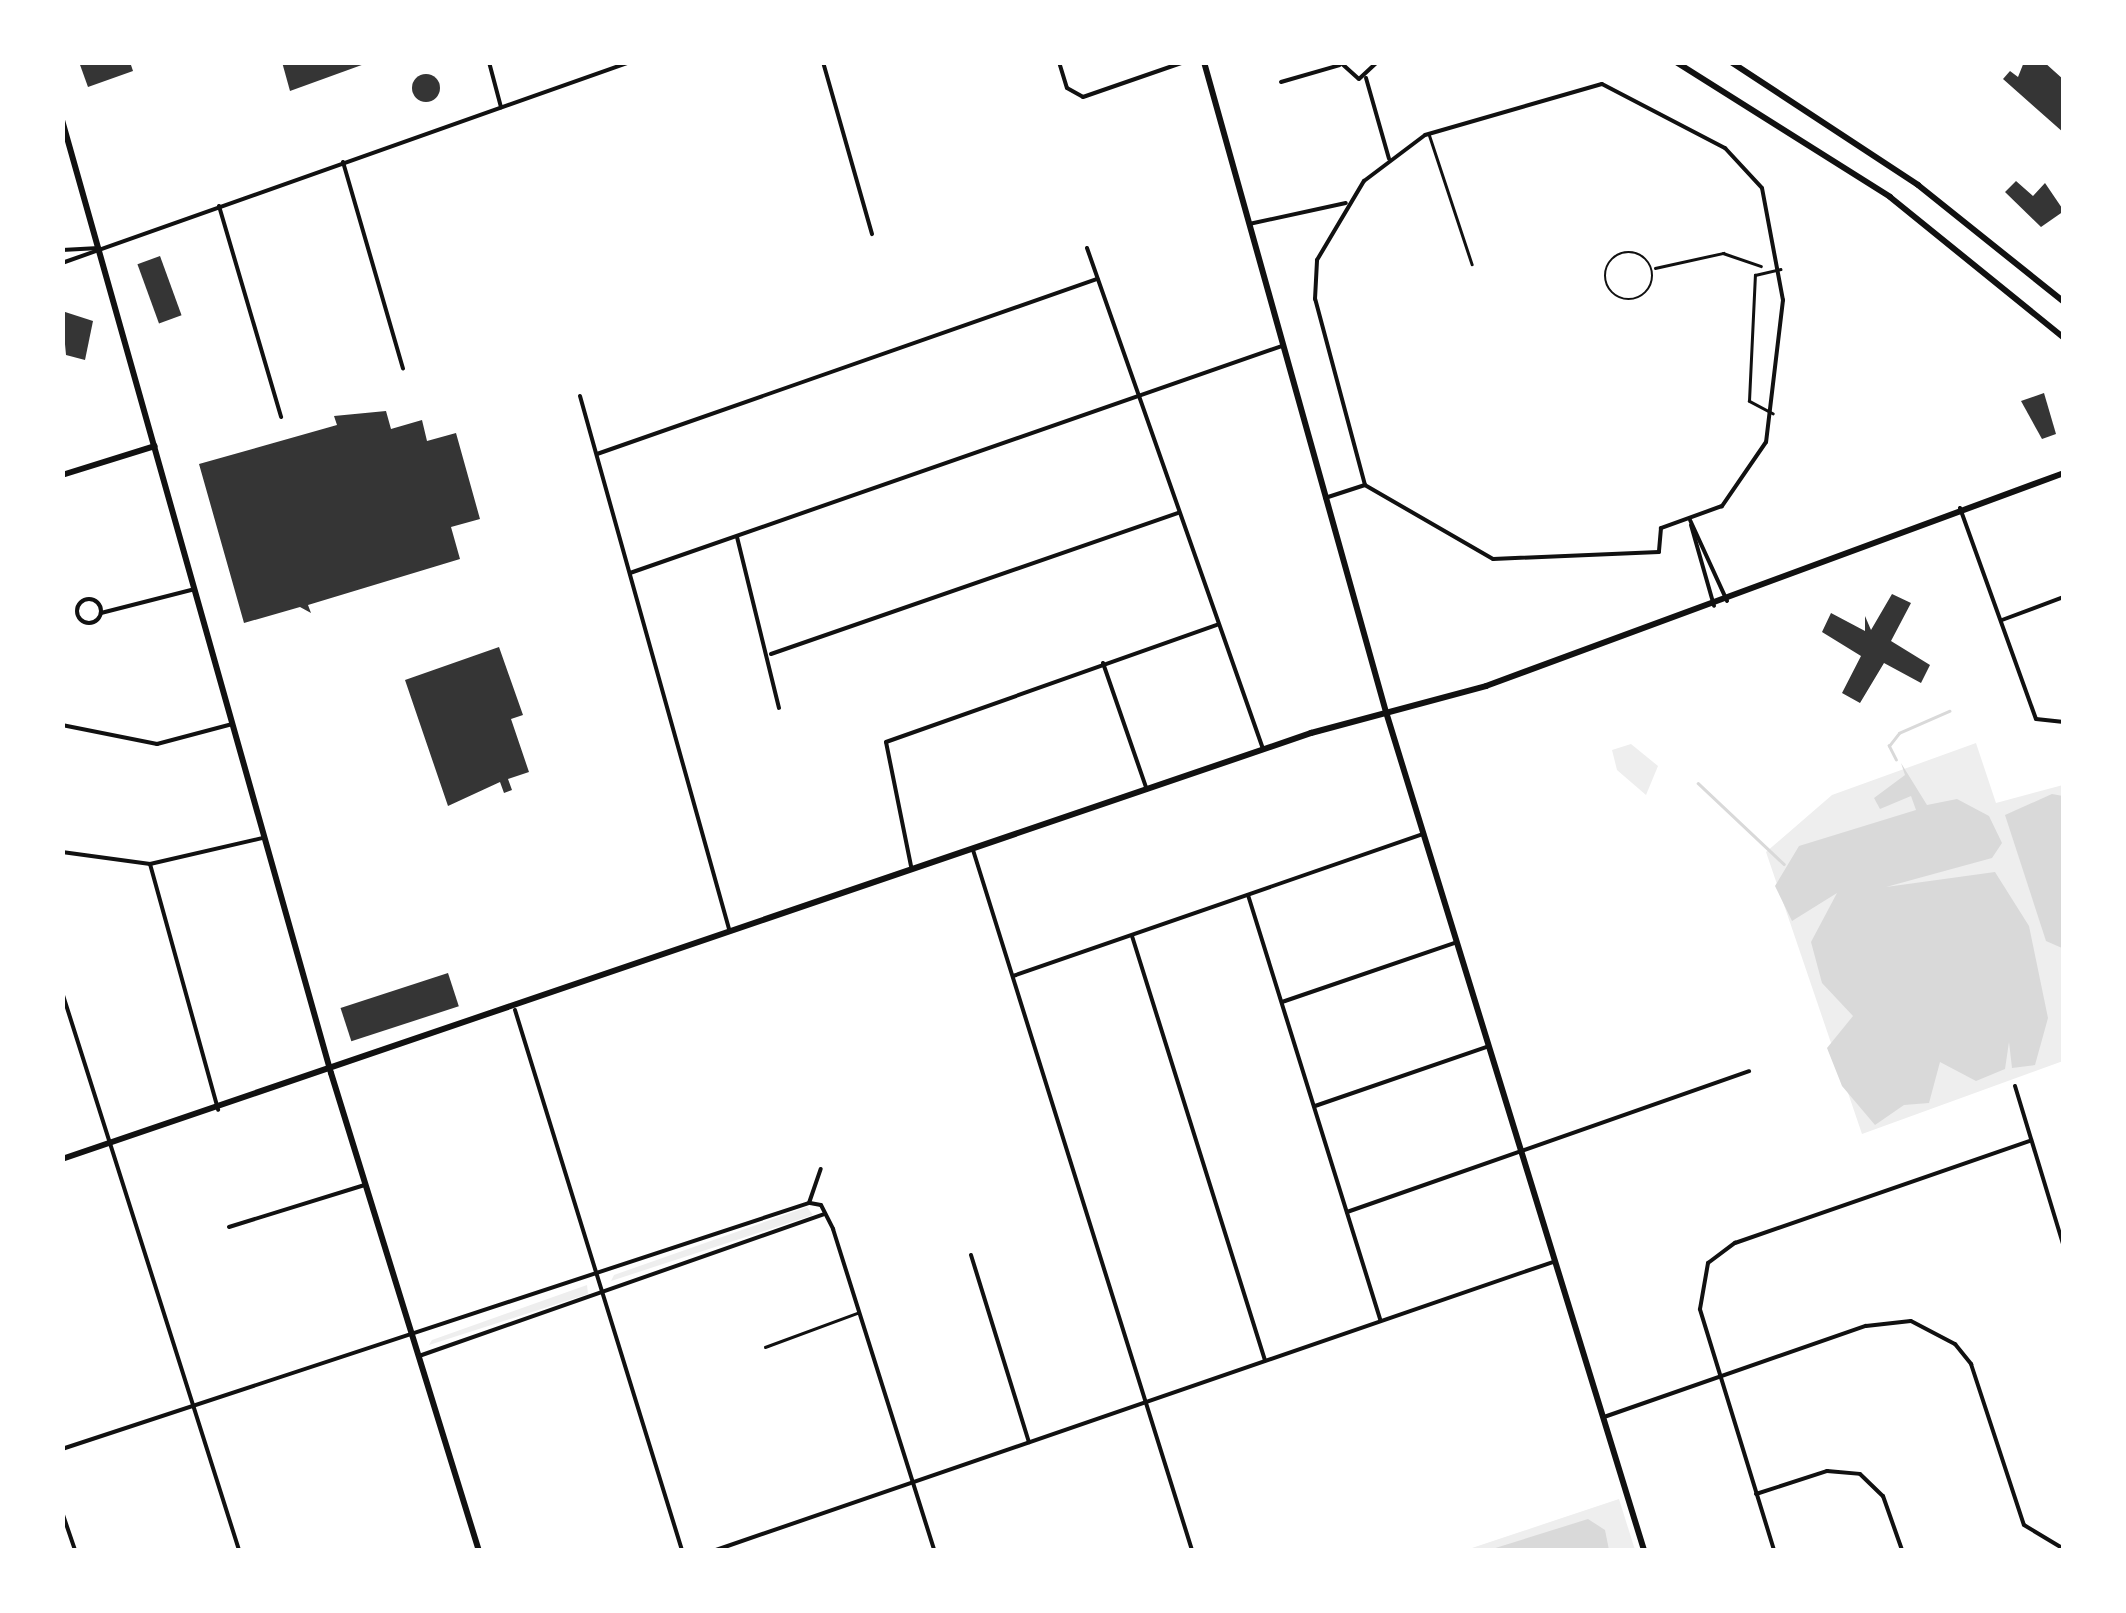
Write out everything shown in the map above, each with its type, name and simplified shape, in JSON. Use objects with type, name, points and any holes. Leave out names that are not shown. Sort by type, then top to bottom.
[{"type":"main road","points":[[1204,62],[1386,712],[1644,1550]]},
{"type":"main road","points":[[1676,62],[1890,197],[2064,338]]},
{"type":"main road","points":[[1731,62],[1918,185],[2064,302]]},
{"type":"main road","points":[[62,120],[331,1073],[478,1550]]},
{"type":"main road","points":[[62,475],[155,446]]},
{"type":"main road","points":[[62,1159],[331,1073],[1263,749],[1714,606],[1960,508],[2064,473]]},
{"type":"street","points":[[489,62],[502,107]]},
{"type":"street","points":[[62,263],[630,62]]},
{"type":"street","points":[[823,62],[872,234]]},
{"type":"street","points":[[1059,62],[1067,88],[1083,97],[1184,62]]},
{"type":"street","points":[[1366,78],[1377,62]]},
{"type":"street","points":[[1281,82],[1340,64],[1366,78],[1389,158]]},
{"type":"street","points":[[1606,86],[1746,166],[1772,212],[1780,269],[1773,414],[1746,481],[1690,520],[1661,528],[1654,554],[1493,559],[1365,485],[1315,299],[1324,239],[1346,204],[1389,158],[1429,134],[1606,86]]},
{"type":"street","points":[[343,162],[404,368]]},
{"type":"street","points":[[1248,224],[1346,204]]},
{"type":"street","points":[[219,206],[281,417]]},
{"type":"street","points":[[62,250],[98,248]]},
{"type":"street","points":[[1087,248],[1263,749]]},
{"type":"street","points":[[596,454],[1098,278]]},
{"type":"street","points":[[630,574],[1282,346]]},
{"type":"street","points":[[580,396],[731,934]]},
{"type":"street","points":[[1324,498],[1365,485]]},
{"type":"street","points":[[1960,508],[2042,724],[2064,722]]},
{"type":"street","points":[[772,654],[1180,513]]},
{"type":"street","points":[[1690,520],[1727,601]]},
{"type":"street","points":[[1690,520],[1714,606]]},
{"type":"street","points":[[738,537],[772,654],[779,708]]},
{"type":"street","points":[[101,613],[89,598],[76,608],[86,623],[101,613],[194,589]]},
{"type":"street","points":[[2002,620],[2064,598]]},
{"type":"street","points":[[912,871],[883,747],[1218,625]]},
{"type":"street","points":[[1103,664],[1147,790]]},
{"type":"street","points":[[62,725],[132,744],[233,724]]},
{"type":"street","points":[[1013,976],[1424,834]]},
{"type":"street","points":[[62,852],[150,864],[265,838]]},
{"type":"street","points":[[972,850],[1192,1550]]},
{"type":"street","points":[[150,864],[218,1110]]},
{"type":"street","points":[[1248,895],[1381,1321]]},
{"type":"street","points":[[1132,936],[1265,1361]]},
{"type":"street","points":[[1282,1002],[1457,942]]},
{"type":"street","points":[[62,992],[106,1146],[239,1550]]},
{"type":"street","points":[[515,1010],[682,1550]]},
{"type":"street","points":[[1314,1106],[1489,1046]]},
{"type":"street","points":[[1347,1212],[1749,1071]]},
{"type":"street","points":[[2014,1086],[2064,1247]]},
{"type":"street","points":[[1774,1550],[1720,1378],[1698,1291],[1717,1254],[2030,1141]]},
{"type":"street","points":[[809,1203],[821,1169]]},
{"type":"street","points":[[229,1227],[366,1185]]},
{"type":"street","points":[[62,1449],[414,1340],[809,1203]]},
{"type":"street","points":[[809,1203],[825,1214],[934,1550]]},
{"type":"street","points":[[419,1357],[825,1214]]},
{"type":"street","points":[[971,1255],[1029,1442]]},
{"type":"street","points":[[716,1550],[1555,1261]]},
{"type":"street","points":[[1604,1417],[1866,1326],[1933,1328],[1971,1364],[2024,1526],[2064,1549]]},
{"type":"street","points":[[1756,1494],[1827,1471],[1860,1474],[1884,1496],[1902,1550]]},
{"type":"street","points":[[62,1512],[75,1550]]},
{"type":"lane","points":[[1429,134],[1472,264]]},
{"type":"lane","points":[[1653,269],[1639,298],[1618,298],[1605,282],[1623,252],[1653,269],[1723,253],[1762,268],[1780,269]]},
{"type":"lane","points":[[1762,268],[1748,401],[1773,414]]},
{"type":"lane","points":[[765,1347],[859,1313]]},
{"type":"shaded area","points":[[1976,743],[1996,803],[2063,785],[2063,1061],[1862,1134],[1766,852],[1832,795]]},
{"type":"shaded area","points":[[1631,744],[1658,766],[1646,795],[1617,770],[1612,750]]},
{"type":"shaded area","points":[[1901,763],[1927,805],[1957,799],[1989,816],[2002,843],[1992,858],[1886,887],[1995,872],[2029,926],[2048,1018],[2035,1065],[2012,1068],[2009,1042],[2005,1069],[1976,1081],[1940,1062],[1929,1103],[1904,1105],[1875,1125],[1842,1086],[1827,1048],[1853,1016],[1822,983],[1811,942],[1837,893],[1792,921],[1775,886],[1799,846],[1916,810],[1911,796],[1880,809],[1874,798],[1905,775]]},
{"type":"shaded area","points":[[2052,794],[2063,796],[2062,948],[2046,941],[2005,815]]},
{"type":"shaded area","points":[[807,1207],[813,1215],[611,1281],[614,1275]]},
{"type":"shaded area","points":[[587,1285],[588,1294],[429,1345],[432,1340]]},
{"type":"shaded area","points":[[1619,1499],[1635,1550],[1466,1550]]},
{"type":"shaded area","points":[[1588,1519],[1605,1530],[1609,1550],[1489,1550]]},
{"type":"building","points":[[79,62],[130,62],[133,71],[88,87]]},
{"type":"building","points":[[282,62],[370,62],[290,91]]},
{"type":"building","points":[[2024,62],[2044,62],[2064,80],[2064,133],[2003,79],[2010,71],[2018,77]]},
{"type":"building","points":[[426,74],[436,78],[440,88],[436,98],[426,102],[416,98],[412,88],[416,78]]},
{"type":"building","points":[[2016,181],[2033,196],[2045,183],[2064,211],[2041,227],[2005,192]]},
{"type":"building","points":[[160,256],[182,315],[159,323],[137,264]]},
{"type":"building","points":[[62,311],[93,321],[85,360],[66,355]]},
{"type":"building","points":[[2044,393],[2056,434],[2042,439],[2021,401]]},
{"type":"building","points":[[386,411],[391,429],[422,420],[427,441],[456,433],[480,519],[451,527],[460,559],[308,605],[311,613],[300,607],[244,623],[199,464],[337,425],[334,416]]},
{"type":"building","points":[[1892,594],[1911,603],[1891,641],[1930,665],[1921,683],[1884,663],[1860,703],[1842,693],[1861,656],[1822,632],[1831,613],[1865,631],[1865,616],[1871,630]]},
{"type":"building","points":[[499,647],[523,715],[511,719],[529,772],[508,779],[512,790],[504,793],[500,782],[448,806],[405,680]]},
{"type":"building","points":[[448,973],[459,1006],[351,1041],[341,1008]]},
{"type":"waterway","points":[[1896,760],[1889,746],[1899,733],[1949,711]]},
{"type":"waterway","points":[[1698,783],[1784,864]]}]
